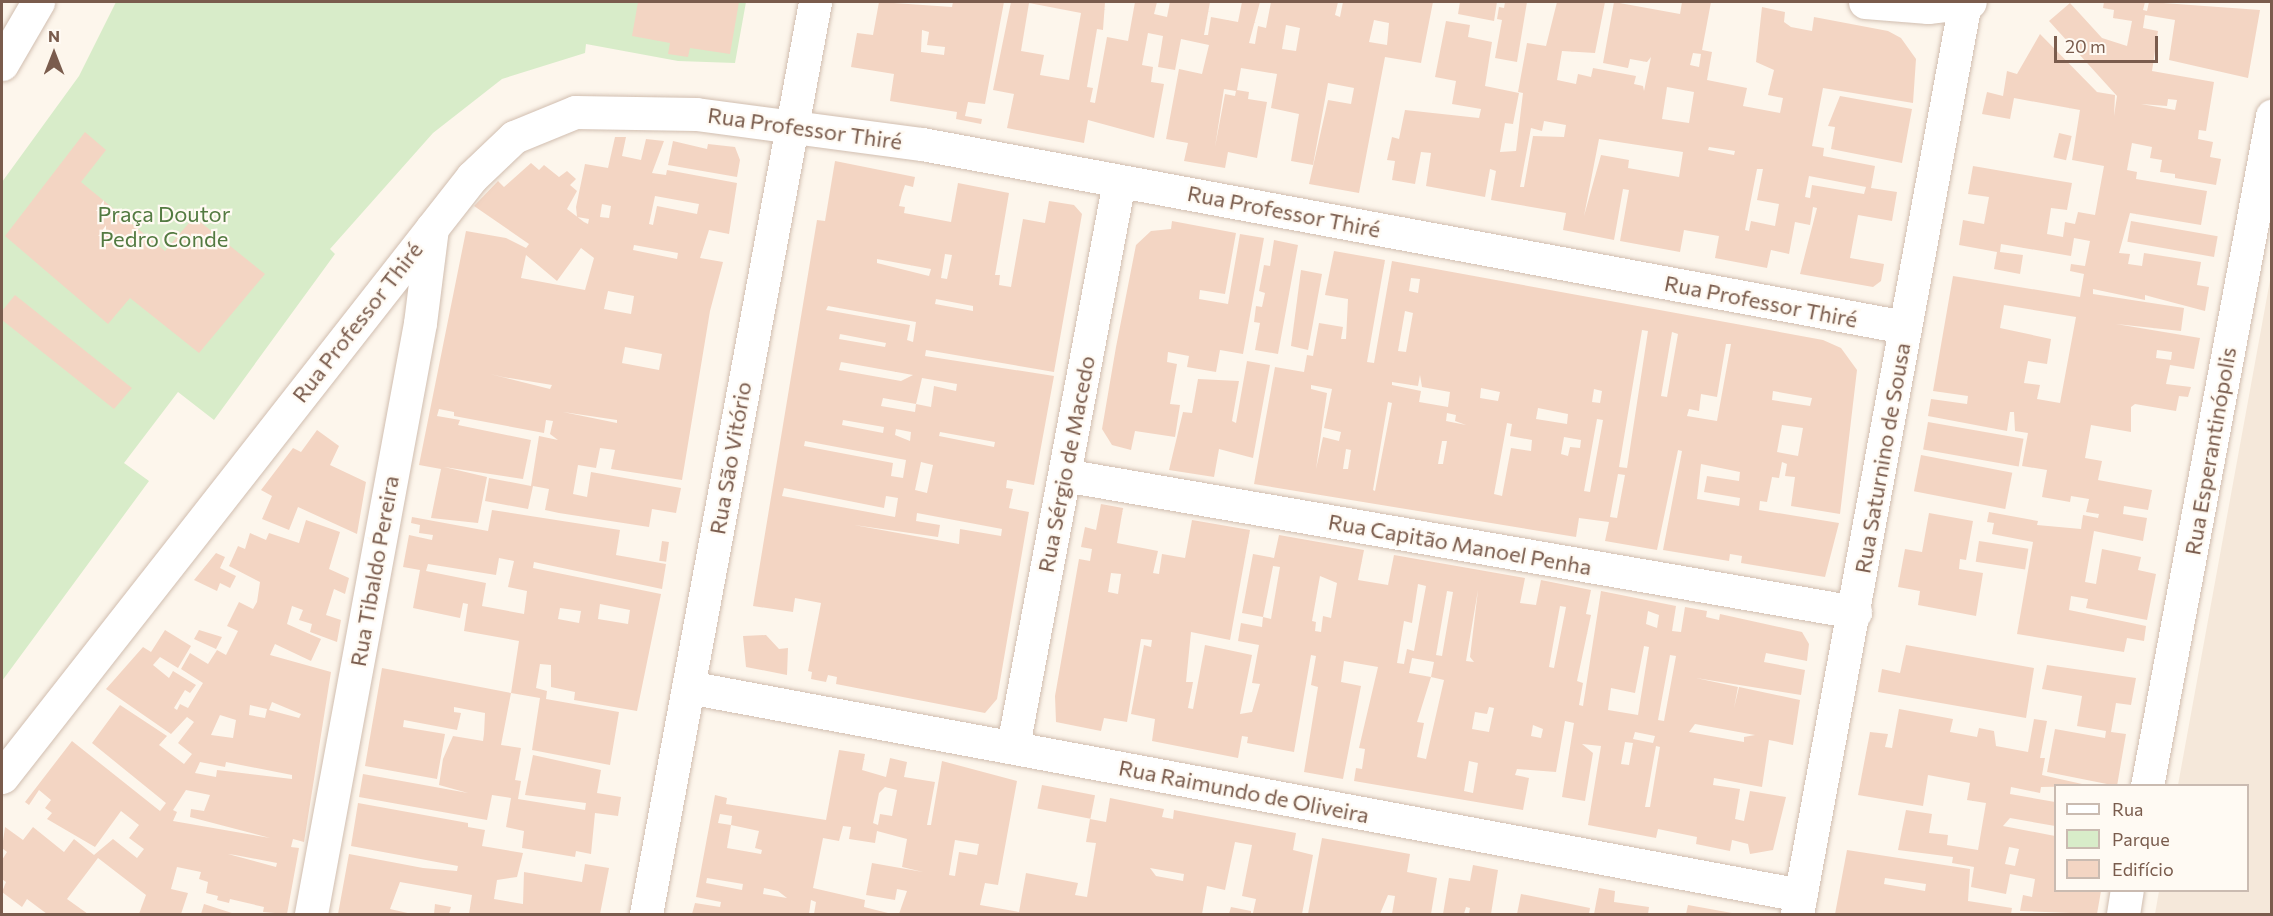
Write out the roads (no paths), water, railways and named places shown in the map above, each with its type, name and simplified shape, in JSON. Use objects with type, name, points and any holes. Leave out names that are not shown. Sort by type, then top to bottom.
[{"type":"street","points":[[2,64],[38,2]]},
{"type":"street","name":"Rua São Vitório","points":[[646,915],[815,2]]},
{"type":"street","points":[[1865,2],[1928,8],[1966,3]]},
{"type":"street","name":"Rua Saturnino de Sousa","points":[[1799,905],[1966,3]]},
{"type":"street","name":"Rua Professor Thiré","points":[[2,777],[472,177],[514,137],[575,112],[664,112],[791,124],[1119,181],[1905,327]]},
{"type":"street","name":"Rua Esperantinópolis","points":[[2147,784],[2271,116]]},
{"type":"street","name":"Rua Sérgio de Macedo","points":[[1013,746],[1119,181]]},
{"type":"street","name":"Rua Tibaldo Pereira","points":[[311,915],[420,323],[432,228]]},
{"type":"street","name":"Rua Capitão Manoel Penha","points":[[1064,475],[1855,612]]},
{"type":"street","name":"Rua Raimundo de Oliveira","points":[[688,687],[1013,746],[1799,905]]},
{"type":"street","points":[[2123,915],[2127,892]]},
{"type":"park label","name":"Praça Doutor Pedro Conde","points":[[164,226]]}]
